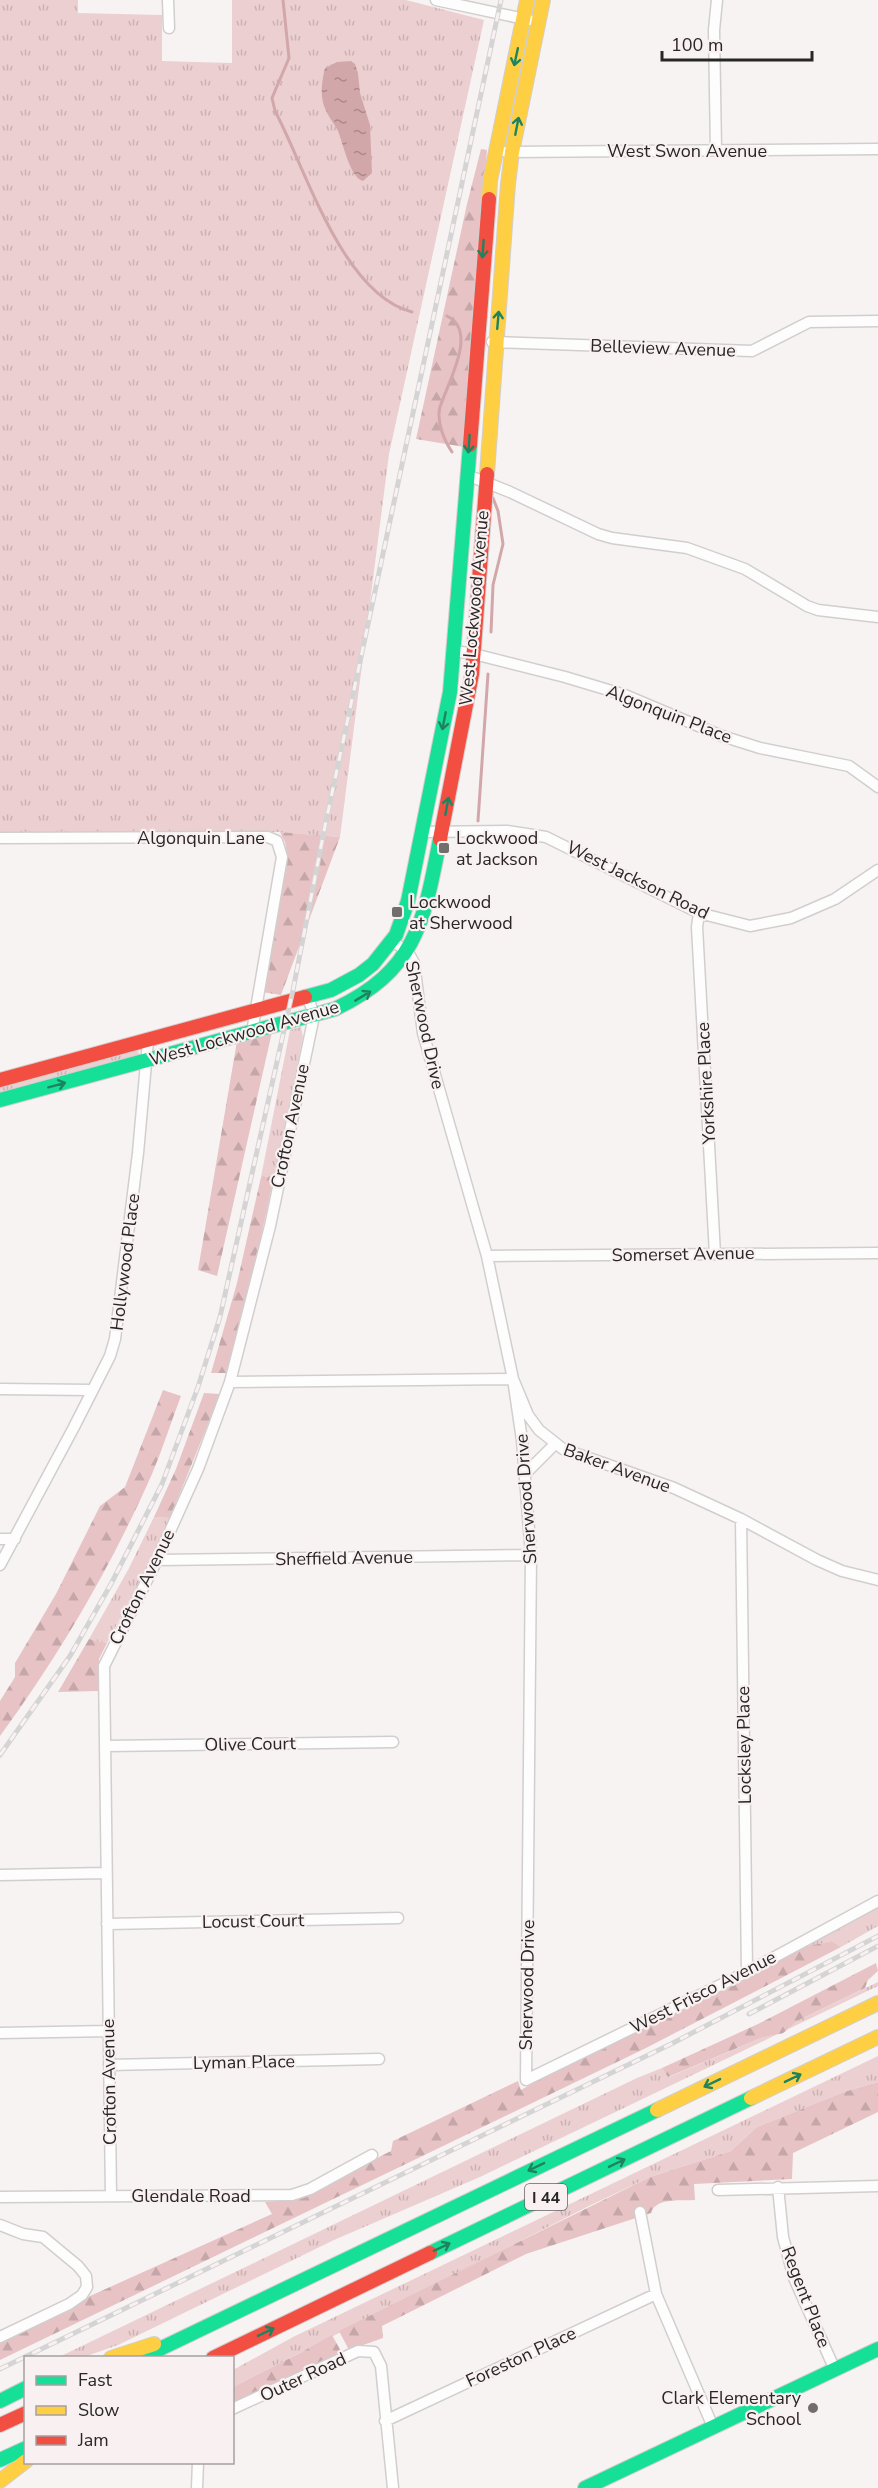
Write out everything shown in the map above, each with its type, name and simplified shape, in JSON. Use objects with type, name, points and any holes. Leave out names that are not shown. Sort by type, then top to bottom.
[{"type":"main road","name":"West Lockwood Avenue","points":[[0,1080],[331,990],[359,975],[373,964],[392,941],[408,902],[450,692],[486,217],[496,152],[527,0]]},
{"type":"main road","name":"West Lockwood Avenue","points":[[0,1100],[314,1016],[355,1000],[373,990],[395,969],[417,937],[427,904],[442,832],[467,706],[474,654],[485,483],[512,152],[543,0]]},
{"type":"main road","name":"I 44","points":[[145,2356],[878,2003]]},
{"type":"main road","name":"I 44","points":[[217,2356],[878,2037]]},
{"type":"main road","points":[[117,2356],[192,2333]]},
{"type":"main road","points":[[585,2488],[878,2349]]},
{"type":"main road","points":[[0,2401],[24,2389]]},
{"type":"main road","points":[[0,2426],[24,2414]]},
{"type":"main road","points":[[0,2460],[24,2449]]},
{"type":"main road","points":[[0,2481],[24,2463]]},
{"type":"street","points":[[168,0],[169,28]]},
{"type":"street","points":[[436,0],[538,22]]},
{"type":"street","points":[[716,151],[714,30],[717,0]]},
{"type":"street","name":"West Swon Avenue","points":[[496,152],[878,149]]},
{"type":"street","name":"Belleview Avenue","points":[[477,342],[752,351],[809,322],[878,321]]},
{"type":"street","points":[[467,475],[510,492],[598,534],[687,548],[745,568],[807,606],[818,610],[878,617]]},
{"type":"street","name":"Algonquin Place","points":[[454,651],[565,677],[625,695],[722,736],[760,748],[849,766],[878,787]]},
{"type":"street","name":"West Jackson Road","points":[[422,832],[507,831],[546,837],[699,913],[750,926],[791,918],[835,899],[878,870]]},
{"type":"street","name":"Algonquin Lane","points":[[0,838],[268,837],[277,841],[282,857],[252,1032]]},
{"type":"street","name":"Yorkshire Place","points":[[699,913],[697,927],[715,1254]]},
{"type":"street","name":"Sherwood Drive","points":[[392,941],[408,952],[417,974],[423,1033],[487,1256],[513,1379],[525,1474],[531,1556],[526,2080]]},
{"type":"street","name":"Crofton Avenue","points":[[111,2196],[104,1666],[158,1560],[198,1469],[230,1382],[270,1226],[314,1016],[308,997]]},
{"type":"street","name":"Hollywood Place","points":[[0,1565],[110,1356],[119,1323],[148,1041]]},
{"type":"street","name":"Somerset Avenue","points":[[487,1256],[878,1253]]},
{"type":"street","points":[[230,1382],[513,1379]]},
{"type":"street","name":"Baker Avenue","points":[[513,1379],[528,1415],[539,1430],[555,1444],[581,1457],[674,1488],[741,1519],[816,1560],[842,1571],[878,1580]]},
{"type":"street","points":[[0,1389],[92,1390]]},
{"type":"street","points":[[525,1474],[555,1444]]},
{"type":"street","name":"Locksley Place","points":[[741,1519],[747,1972]]},
{"type":"street","points":[[0,1539],[15,1539]]},
{"type":"street","name":"Sheffield Avenue","points":[[158,1560],[531,1556]]},
{"type":"street","name":"Olive Court","points":[[106,1746],[393,1742]]},
{"type":"street","points":[[0,1875],[106,1873]]},
{"type":"street","name":"West Frisco Avenue","points":[[526,2080],[747,1972],[878,1901]]},
{"type":"street","name":"Locust Court","points":[[107,1924],[398,1918]]},
{"type":"street","points":[[0,2033],[109,2031]]},
{"type":"street","name":"Lyman Place","points":[[109,2065],[379,2059]]},
{"type":"street","name":"Glendale Road","points":[[0,2197],[292,2195],[309,2189],[372,2155]]},
{"type":"street","points":[[718,2190],[878,2186]]},
{"type":"street","name":"Regent Place","points":[[778,2187],[783,2237],[794,2278],[835,2370]]},
{"type":"street","points":[[640,2212],[656,2294],[713,2427]]},
{"type":"street","points":[[0,2225],[23,2234],[43,2237],[78,2266],[86,2276],[87,2287],[82,2295],[69,2304],[0,2337]]},
{"type":"street","name":"Foreston Place","points":[[385,2421],[656,2294]]},
{"type":"street","name":"Outer Road","points":[[234,2408],[358,2351],[374,2352],[381,2366],[385,2421]]},
{"type":"street","points":[[385,2421],[393,2488]]},
{"type":"street","points":[[197,2488],[198,2464]]},
{"type":"green space","points":[[0,0],[78,0],[78,13],[162,15],[162,61],[232,63],[232,0],[406,0],[484,20],[389,454],[340,837],[280,832],[0,833]]},
{"type":"green space","points":[[481,149],[487,150],[464,447],[416,439]]},
{"type":"green space","points":[[280,832],[340,837],[281,995],[262,992],[287,854]]},
{"type":"green space","points":[[301,1027],[303,1037],[274,1176],[261,1177],[290,1030]]},
{"type":"green space","points":[[272,1032],[217,1276],[198,1270],[237,1041]]},
{"type":"green space","points":[[137,1050],[138,1057],[0,1094],[0,1085]]},
{"type":"green space","points":[[274,1176],[254,1270],[226,1373],[211,1373],[237,1283],[261,1177]]},
{"type":"green space","points":[[163,1390],[181,1396],[156,1464],[136,1509],[102,1576],[64,1642],[0,1736],[0,1701],[15,1677],[15,1663],[56,1594],[100,1506],[125,1487]]},
{"type":"green space","points":[[204,1393],[220,1394],[170,1518],[154,1517],[176,1469]]},
{"type":"green space","points":[[154,1517],[170,1518],[107,1643],[89,1639],[128,1570]]},
{"type":"green space","points":[[89,1639],[107,1643],[99,1659],[98,1691],[58,1692]]},
{"type":"green space","points":[[878,1906],[878,1926],[841,1947],[832,1941],[803,1947]]},
{"type":"green space","points":[[832,1941],[841,1947],[646,2048],[0,2360],[0,2343],[74,2307],[90,2296],[272,2214],[265,2202],[290,2200],[305,2194],[391,2151],[393,2141],[518,2081],[521,2090],[803,1947]]},
{"type":"green space","points":[[876,1963],[878,1971],[868,1980],[865,1988],[799,2020],[783,2033],[761,2038],[668,2077],[662,2068],[758,2024]]},
{"type":"green space","points":[[878,1982],[878,1986],[787,2030],[799,2020]]},
{"type":"green space","points":[[777,2034],[480,2177],[334,2240],[118,2345],[87,2356],[61,2356],[637,2078],[662,2068],[669,2077],[761,2038]]},
{"type":"green space","points":[[878,2056],[878,2082],[844,2092],[757,2127],[731,2151],[650,2177],[234,2386],[234,2369],[293,2337]]},
{"type":"green space","points":[[878,2082],[878,2112],[793,2153],[792,2179],[694,2184],[695,2200],[663,2202],[658,2204],[651,2213],[526,2254],[382,2326],[383,2338],[349,2350],[339,2331],[650,2177],[731,2151],[757,2127],[844,2092]]},
{"type":"green space","points":[[332,2335],[342,2353],[234,2402],[234,2386]]},
{"type":"water","points":[[351,61],[355,64],[358,73],[360,93],[370,125],[372,173],[363,181],[354,174],[338,131],[325,109],[322,97],[325,68],[337,62]]},
{"type":"waterway","points":[[283,0],[289,58],[272,98],[275,111],[329,226],[346,256],[365,281],[387,301],[412,312]]},
{"type":"waterway","points":[[447,316],[456,323],[461,345],[439,412],[442,430],[452,452]]},
{"type":"waterway","points":[[491,632],[493,585],[503,544],[498,511],[493,498]]},
{"type":"waterway","points":[[478,821],[488,674]]},
{"type":"railway","points":[[0,1755],[70,1656],[111,1584],[162,1484],[198,1387],[220,1317],[293,990],[325,826],[501,0]]},
{"type":"railway","points":[[27,2356],[671,2044],[878,1936]]},
{"type":"railway","points":[[749,2014],[878,1946]]},
{"type":"railway","points":[[0,2369],[24,2357]]},
{"type":"traffic: fast","points":[[305,997],[331,990],[359,975],[373,964],[396,935],[408,901],[450,692],[470,445]]},
{"type":"traffic: fast","points":[[0,1100],[335,1009],[362,994],[384,978],[400,960],[412,940],[428,895],[440,839]]},
{"type":"traffic: fast","points":[[430,2253],[751,2098]]},
{"type":"traffic: fast","points":[[145,2356],[657,2110]]},
{"type":"traffic: fast","points":[[585,2488],[878,2349]]},
{"type":"traffic: fast","points":[[0,2401],[24,2389]]},
{"type":"traffic: fast","points":[[0,2460],[24,2449]]},
{"type":"traffic: slow","points":[[489,199],[490,181],[527,0]]},
{"type":"traffic: slow","points":[[487,474],[508,184],[512,152],[543,0]]},
{"type":"traffic: slow","points":[[657,2110],[878,2003]]},
{"type":"traffic: slow","points":[[751,2098],[878,2037]]},
{"type":"traffic: slow","points":[[117,2356],[154,2344]]},
{"type":"traffic: slow","points":[[0,2481],[24,2463]]},
{"type":"traffic: jam","points":[[470,445],[489,199]]},
{"type":"traffic: jam","points":[[440,839],[472,674],[487,474]]},
{"type":"traffic: jam","points":[[0,1080],[305,997]]},
{"type":"traffic: jam","points":[[217,2356],[430,2253]]},
{"type":"traffic: jam","points":[[0,2425],[24,2414]]},
{"type":"place","name":"Lockwood at Jackson","points":[[444,848]]},
{"type":"place","name":"Lockwood at Sherwood","points":[[397,912]]},
{"type":"place","name":"Clark Elementary School","points":[[813,2408]]}]
